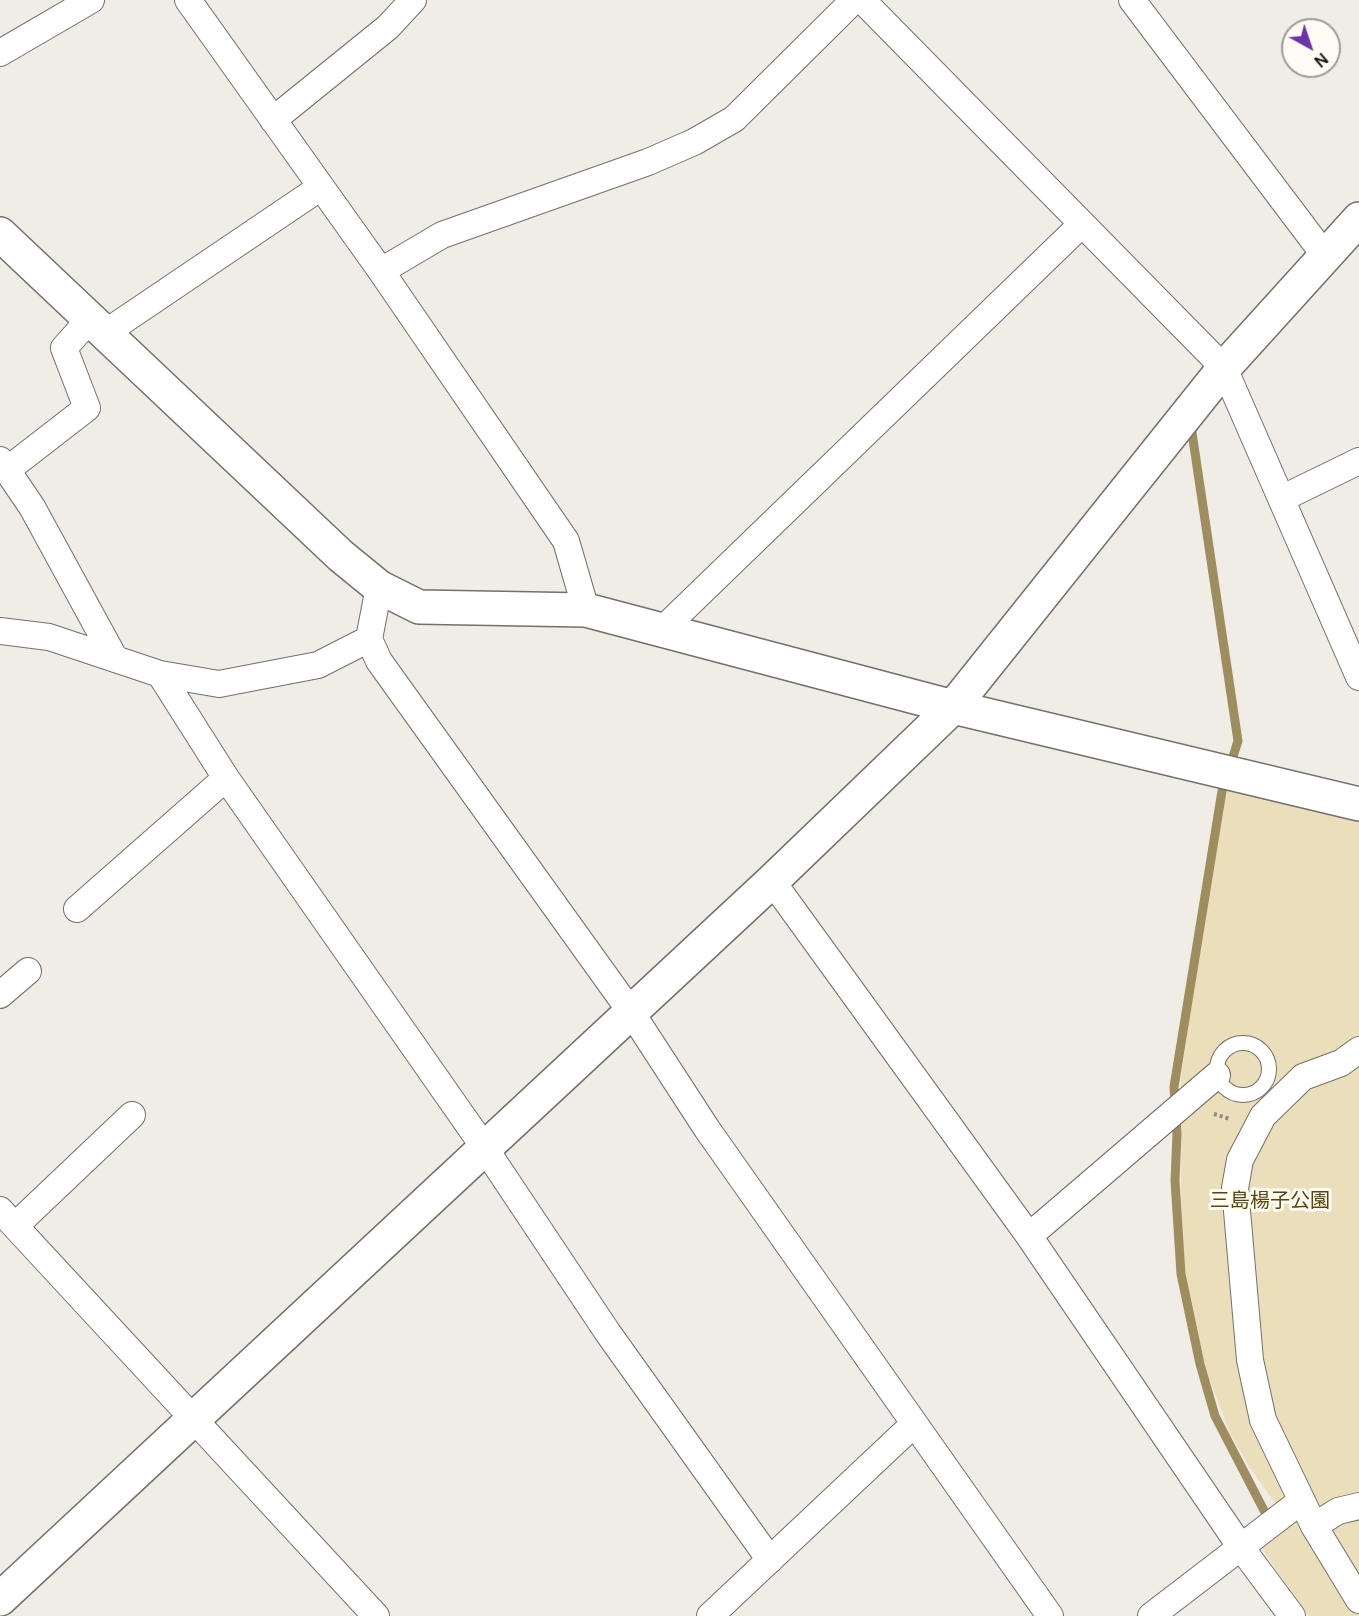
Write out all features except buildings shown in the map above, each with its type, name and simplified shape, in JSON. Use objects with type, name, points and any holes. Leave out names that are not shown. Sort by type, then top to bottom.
[{"type":"street","points":[[0,53],[92,0]]},
{"type":"street","points":[[188,0],[381,271],[566,541],[586,610]]},
{"type":"street","points":[[273,120],[388,27],[413,0]]},
{"type":"street","points":[[381,271],[442,235],[648,162],[694,142],[734,119],[854,0]]},
{"type":"street","points":[[862,0],[1224,368],[1283,498],[1359,677]]},
{"type":"street","points":[[1132,0],[1326,257]]},
{"type":"street","points":[[115,659],[32,507],[3,465],[87,408],[64,348],[321,187]]},
{"type":"street","points":[[0,1599],[772,881],[953,707],[1224,368],[1359,219]]},
{"type":"street","points":[[663,629],[1082,224]]},
{"type":"street","points":[[0,234],[341,556],[379,587],[419,608],[586,610],[953,707],[1359,804]]},
{"type":"street","points":[[1283,498],[1359,461]]},
{"type":"street","points":[[379,587],[369,639],[379,661],[632,1012],[707,1129],[1050,1616]]},
{"type":"street","points":[[0,631],[49,637],[160,674],[219,684],[318,665],[369,639]]},
{"type":"street","points":[[160,674],[226,778],[484,1147],[608,1333],[770,1560]]},
{"type":"street","points":[[77,909],[226,778]]},
{"type":"street","points":[[772,881],[1029,1236],[1240,1546],[1292,1616]]},
{"type":"street","points":[[0,995],[28,971]]},
{"type":"street","points":[[1359,1050],[1341,1063],[1303,1077],[1263,1116],[1240,1160],[1235,1188],[1235,1213],[1255,1389],[1263,1420],[1314,1526],[1359,1600]]},
{"type":"street","points":[[1029,1236],[1217,1074]]},
{"type":"street","points":[[132,1115],[7,1218],[376,1616]]},
{"type":"street","points":[[710,1616],[914,1424]]},
{"type":"street","points":[[1151,1616],[1301,1501]]},
{"type":"street","points":[[1314,1526],[1338,1511],[1359,1506]]},
{"type":"path","points":[[1195,1094],[1213,1114],[1244,1120],[1263,1116]]},
{"type":"green space","name":"三島楊子公園","points":[[1223,787],[1359,819],[1359,1616],[1309,1616],[1253,1536],[1278,1507],[1248,1465],[1230,1433],[1207,1373],[1185,1279],[1181,1199],[1181,1078]]},
{"type":"waterway","points":[[1191,426],[1238,741],[1222,791],[1174,1087],[1177,1134],[1175,1181],[1181,1274],[1200,1364],[1215,1416],[1270,1522]]}]
